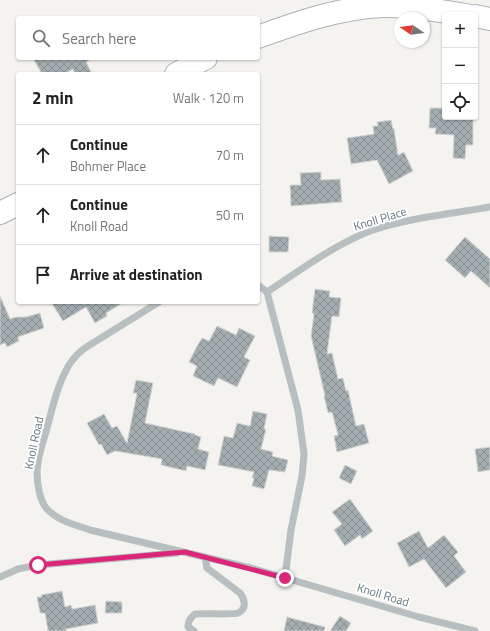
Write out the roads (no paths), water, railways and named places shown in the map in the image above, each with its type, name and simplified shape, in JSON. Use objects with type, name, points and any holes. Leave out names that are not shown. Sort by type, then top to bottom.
[{"type":"main road","points":[[260,36],[317,17],[354,8],[384,6],[413,7],[446,12]]},
{"type":"main road","points":[[478,17],[490,19]]},
{"type":"main road","points":[[180,72],[202,60]]},
{"type":"main road","points":[[0,213],[16,205]]},
{"type":"street","name":"Knoll Place","points":[[267,292],[334,249],[370,232],[404,222],[490,208]]},
{"type":"street","points":[[260,287],[267,292],[298,410],[304,454],[302,476],[291,530],[285,578]]},
{"type":"street","name":"Knoll Road","points":[[156,304],[88,346],[78,354],[69,366],[62,380],[41,449],[37,471],[38,487],[42,500],[47,508],[57,517],[90,530],[205,557],[285,578],[419,617],[475,631]]},
{"type":"street","points":[[0,577],[18,569],[38,565],[185,552]]},
{"type":"street","points":[[194,631],[188,627],[188,622],[195,614],[237,613],[243,608],[244,605],[244,598],[240,593],[207,568],[205,557]]}]
